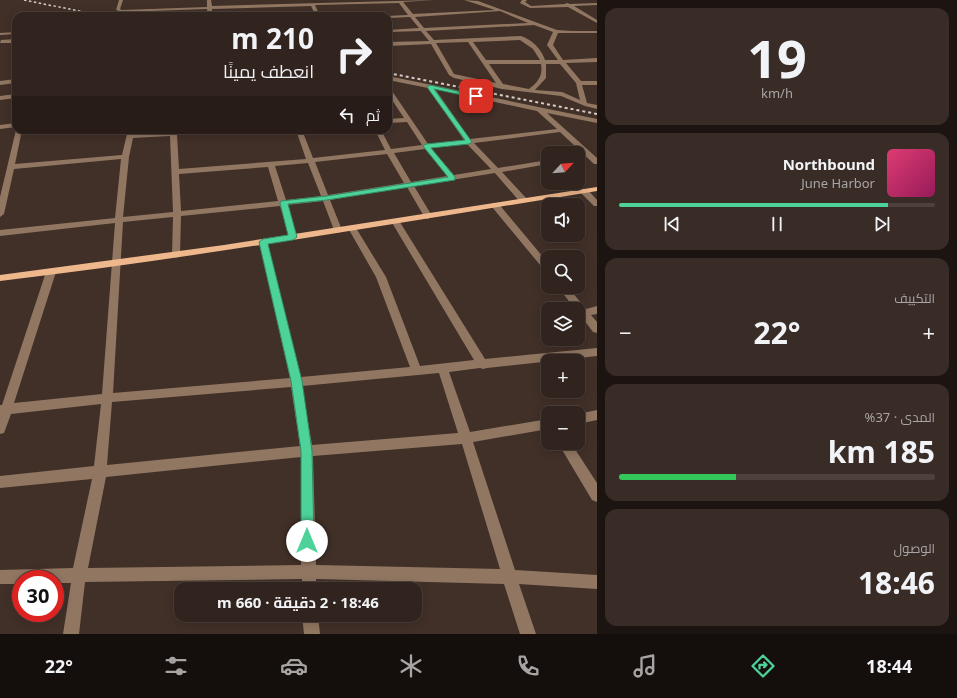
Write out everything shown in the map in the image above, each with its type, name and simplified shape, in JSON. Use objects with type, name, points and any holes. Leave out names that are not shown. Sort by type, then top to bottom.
[{"type":"main road","points":[[0,278],[176,255],[395,222],[597,189]]},
{"type":"street","points":[[121,0],[117,7],[120,11],[173,7],[210,8],[302,2],[313,5],[433,0]]},
{"type":"street","points":[[209,0],[210,12]]},
{"type":"street","points":[[466,0],[481,3]]},
{"type":"street","points":[[474,0],[556,31],[571,33],[597,32]]},
{"type":"street","points":[[524,0],[522,2],[530,7],[597,4]]},
{"type":"street","points":[[561,0],[597,22]]},
{"type":"street","points":[[400,1],[434,43],[452,75],[460,79],[530,92],[562,94],[597,107]]},
{"type":"street","points":[[313,5],[316,12]]},
{"type":"street","points":[[392,17],[502,11]]},
{"type":"street","points":[[392,31],[535,24]]},
{"type":"street","points":[[556,31],[550,45],[552,50],[579,83],[584,103]]},
{"type":"street","points":[[12,33],[2,34],[1,43],[12,41]]},
{"type":"street","points":[[392,44],[526,39],[540,52],[543,62],[544,75],[530,92]]},
{"type":"street","points":[[470,41],[502,87]]},
{"type":"street","points":[[484,62],[563,62],[597,60]]},
{"type":"street","points":[[392,79],[597,121]]},
{"type":"street","points":[[0,83],[12,82]]},
{"type":"street","points":[[579,83],[597,83]]},
{"type":"street","points":[[430,87],[469,142],[523,200]]},
{"type":"street","points":[[392,95],[426,146],[453,178]]},
{"type":"street","points":[[0,98],[12,96]]},
{"type":"street","points":[[539,109],[560,130],[597,162]]},
{"type":"street","points":[[392,121],[408,120]]},
{"type":"street","points":[[0,127],[12,126]]},
{"type":"street","points":[[175,172],[310,161],[560,130]]},
{"type":"street","points":[[0,214],[19,134]]},
{"type":"street","points":[[71,634],[79,575],[100,473],[107,398],[115,264],[125,158],[131,134]]},
{"type":"street","points":[[173,134],[177,215],[176,255]]},
{"type":"street","points":[[300,134],[310,161],[327,198],[338,230]]},
{"type":"street","points":[[380,134],[428,216]]},
{"type":"street","points":[[585,156],[590,155]]},
{"type":"street","points":[[10,167],[125,158]]},
{"type":"street","points":[[0,233],[327,198],[541,163]]},
{"type":"street","points":[[271,164],[293,237]]},
{"type":"street","points":[[584,191],[597,204]]},
{"type":"street","points":[[495,205],[541,261]]},
{"type":"street","points":[[395,222],[483,365]]},
{"type":"street","points":[[352,228],[381,277],[417,371]]},
{"type":"street","points":[[263,242],[296,381],[307,451],[309,582]]},
{"type":"street","points":[[0,429],[3,409],[51,272]]},
{"type":"street","points":[[569,294],[576,302]]},
{"type":"street","points":[[585,312],[597,310]]},
{"type":"street","points":[[585,313],[597,329]]},
{"type":"street","points":[[3,409],[107,398],[443,369],[597,352]]},
{"type":"street","points":[[443,369],[467,438],[508,575],[528,634]]},
{"type":"street","points":[[585,418],[597,416]]},
{"type":"street","points":[[0,482],[307,451],[467,438],[541,425]]},
{"type":"street","points":[[569,450],[597,493]]},
{"type":"street","points":[[0,577],[308,571],[508,575],[597,582]]},
{"type":"street","points":[[311,622],[312,634]]},
{"type":"railway","points":[[24,0],[84,12]]},
{"type":"railway","points":[[392,74],[597,114]]},
{"type":"route","points":[[307,541],[307,451],[296,381],[263,242],[293,237],[284,203],[327,198],[453,178],[426,146],[469,142],[430,87],[476,96]]}]
